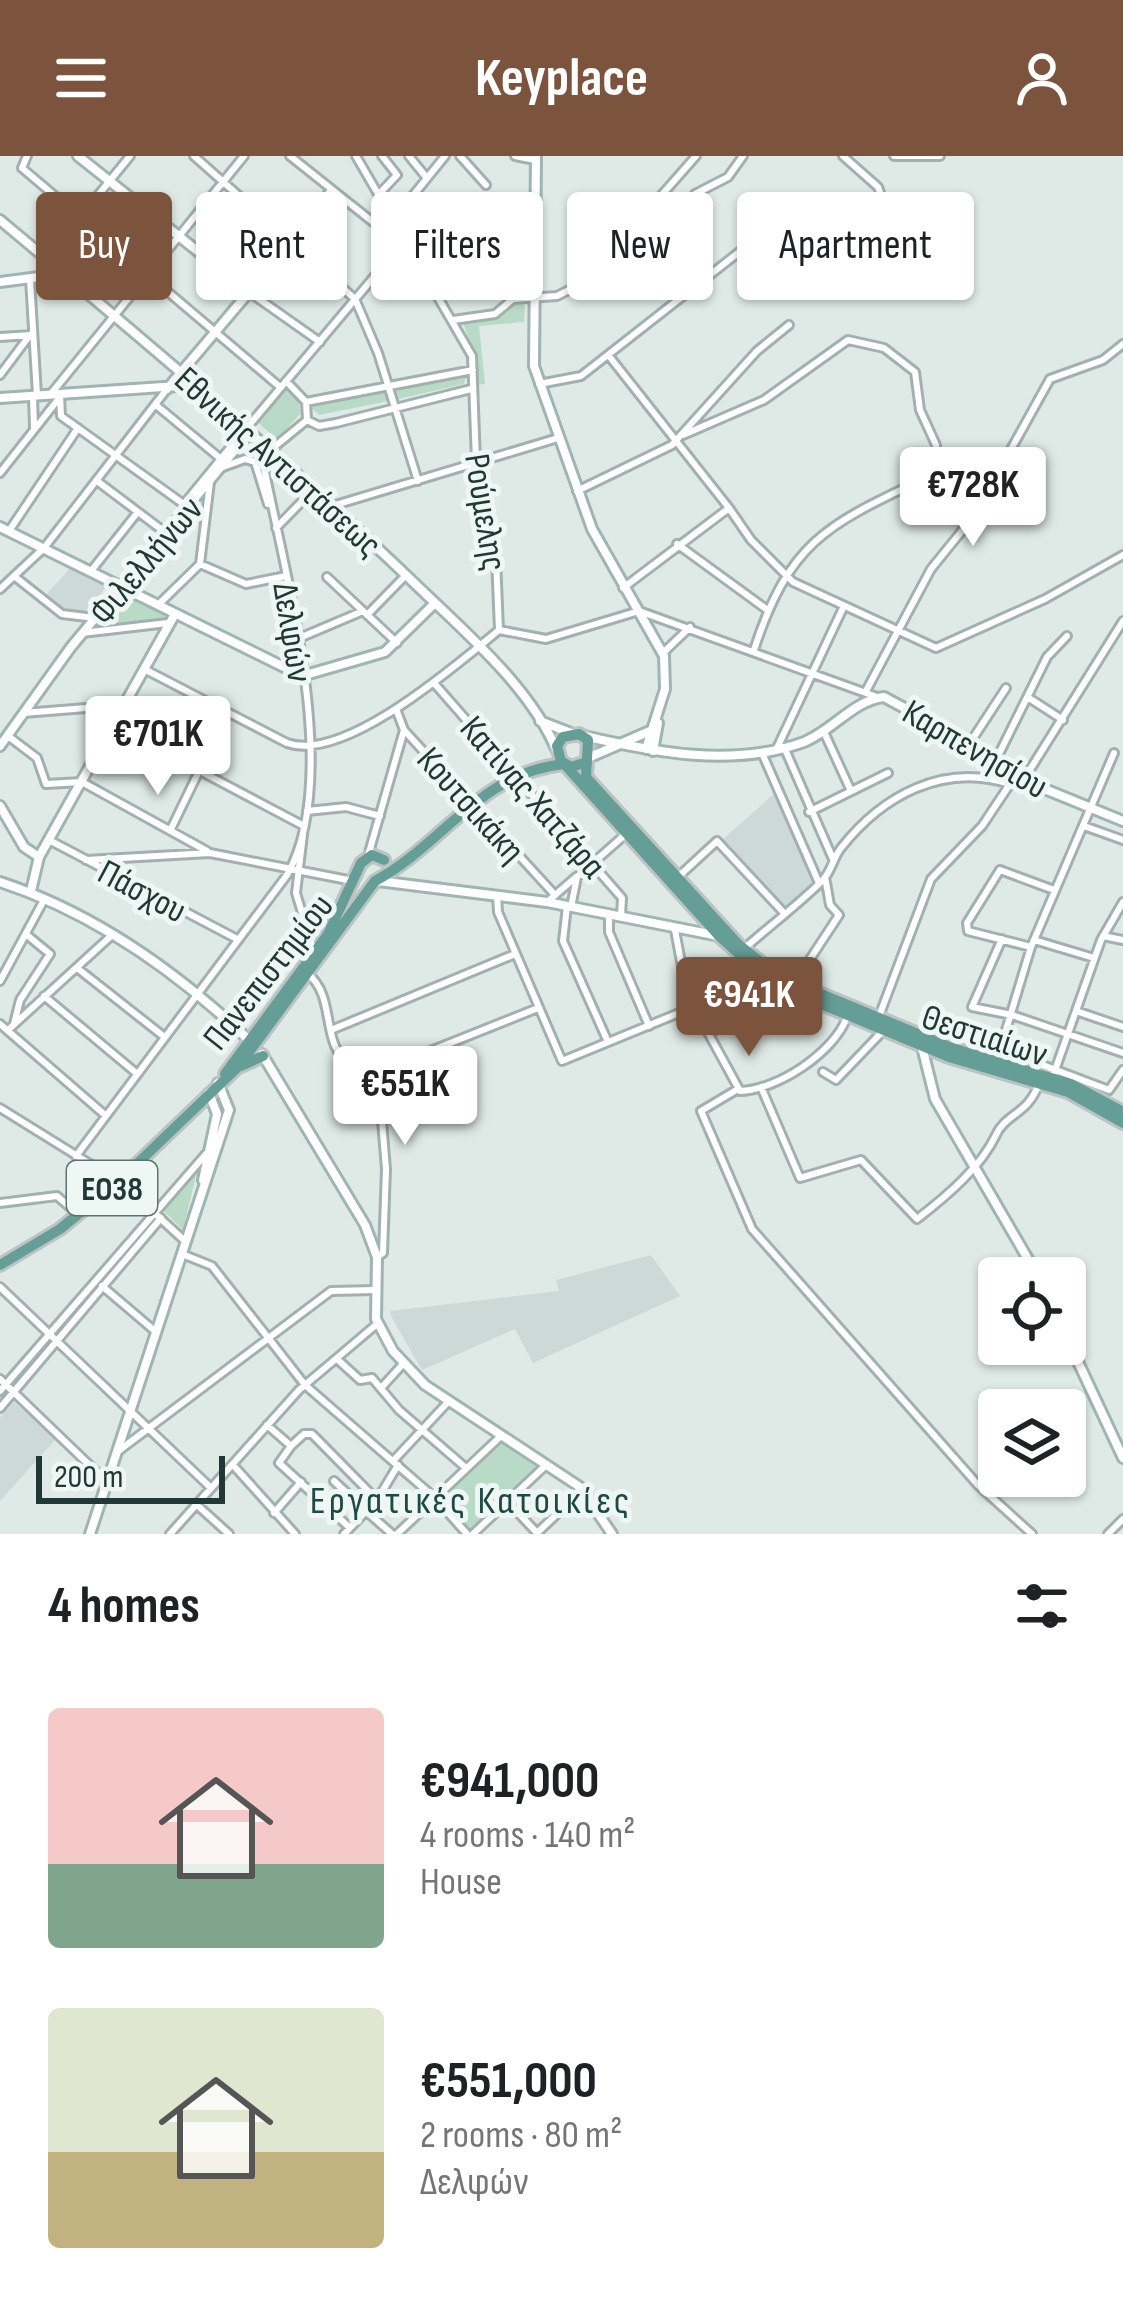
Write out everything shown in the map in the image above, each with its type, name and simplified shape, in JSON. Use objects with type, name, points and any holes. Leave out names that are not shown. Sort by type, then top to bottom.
[{"type":"main road","name":"Θεστιαίων","points":[[579,735],[588,759],[586,777],[722,933]]},
{"type":"main road","points":[[559,761],[563,737],[579,735]]},
{"type":"main road","name":"ΕΟ38","points":[[379,881],[472,802],[559,761],[588,759]]},
{"type":"main road","name":"Θεστιαίων","points":[[559,761],[773,984],[847,1017],[951,1053]]},
{"type":"main road","points":[[364,860],[383,860],[379,881],[363,877],[364,860]]},
{"type":"main road","name":"Πανεπιστημίου","points":[[316,956],[364,860]]},
{"type":"main road","points":[[352,880],[379,881]]},
{"type":"main road","name":"Πανεπιστημίου","points":[[217,1084],[256,1047],[316,956],[379,881]]},
{"type":"main road","name":"Θεστιαίων","points":[[742,953],[793,985],[922,1047],[997,1060],[1123,1112]]},
{"type":"main road","name":"Πανεπιστημίου","points":[[217,1084],[256,1047]]},
{"type":"main road","name":"Θεστιαίων","points":[[1049,1079],[1123,1123]]},
{"type":"main road","name":"ΕΟ38","points":[[0,1264],[79,1214],[119,1181],[217,1084]]},
{"type":"street","points":[[78,156],[196,253]]},
{"type":"street","points":[[100,192],[130,156]]},
{"type":"street","points":[[194,156],[237,192]]},
{"type":"street","points":[[172,245],[244,156]]},
{"type":"street","points":[[290,156],[371,224]]},
{"type":"street","points":[[356,156],[379,192]]},
{"type":"street","points":[[381,192],[397,177],[382,156]]},
{"type":"street","points":[[410,156],[427,178]]},
{"type":"street","points":[[416,192],[445,156]]},
{"type":"street","points":[[460,156],[486,185]]},
{"type":"street","points":[[515,156],[536,158],[535,192]]},
{"type":"street","points":[[665,192],[696,156]]},
{"type":"street","points":[[699,192],[732,174],[742,156]]},
{"type":"street","points":[[843,156],[880,192]]},
{"type":"street","points":[[894,156],[940,156]]},
{"type":"street","points":[[25,159],[22,168],[50,192]]},
{"type":"street","name":"Εθνικής Αντιστάσεως","points":[[0,220],[36,251]]},
{"type":"street","points":[[539,384],[570,382],[737,254]]},
{"type":"street","points":[[0,282],[36,278]]},
{"type":"street","points":[[30,279],[34,428]]},
{"type":"street","points":[[244,433],[371,280]]},
{"type":"street","points":[[347,291],[355,299],[418,481]]},
{"type":"street","points":[[172,294],[306,402],[474,370],[470,350],[441,300]]},
{"type":"street","name":"Εθνικής Αντιστάσεως","points":[[99,300],[244,433],[273,451],[435,603],[539,721],[559,761]]},
{"type":"street","points":[[0,473],[128,300]]},
{"type":"street","points":[[0,589],[44,548],[167,389],[243,300]]},
{"type":"street","points":[[261,300],[320,342]]},
{"type":"street","points":[[453,320],[495,314],[512,300]]},
{"type":"street","points":[[533,300],[532,352],[539,384],[577,491],[623,588],[663,653],[667,678],[649,750]]},
{"type":"street","points":[[681,437],[757,351],[789,325]]},
{"type":"street","points":[[0,337],[32,335]]},
{"type":"street","points":[[0,375],[32,335]]},
{"type":"street","points":[[577,491],[764,400],[843,342],[859,340],[884,348],[914,368],[920,410],[936,445],[932,476]]},
{"type":"street","points":[[866,691],[932,569],[974,516],[1050,379],[1103,360],[1123,344]]},
{"type":"street","points":[[609,355],[681,437],[783,576],[900,633],[944,647],[1123,555]]},
{"type":"street","name":"Ρούμελης","points":[[474,370],[476,461],[495,534],[499,630]]},
{"type":"street","points":[[0,398],[195,385]]},
{"type":"street","points":[[307,420],[319,426],[471,392]]},
{"type":"street","points":[[56,396],[61,416]]},
{"type":"street","points":[[306,402],[307,420]]},
{"type":"street","points":[[156,405],[220,464]]},
{"type":"street","points":[[44,416],[61,416],[186,506],[220,464],[253,460],[271,506]]},
{"type":"street","points":[[261,454],[273,451],[307,420]]},
{"type":"street","points":[[78,428],[4,529],[123,586],[172,618],[302,676],[385,652],[435,603]]},
{"type":"street","name":"Φιλελλήνων","points":[[0,746],[82,633],[210,482],[244,433]]},
{"type":"street","points":[[332,506],[558,438]]},
{"type":"street","name":"Δελφών","points":[[259,440],[297,639],[310,748],[308,811],[295,871],[316,956]]},
{"type":"street","points":[[932,476],[974,516]]},
{"type":"street","points":[[754,650],[783,576],[837,522],[932,476]]},
{"type":"street","points":[[97,481],[167,534]]},
{"type":"street","points":[[158,605],[200,564],[210,482]]},
{"type":"street","points":[[276,528],[314,489]]},
{"type":"street","points":[[623,588],[729,508]]},
{"type":"street","points":[[92,571],[137,513]]},
{"type":"street","points":[[677,544],[767,609]]},
{"type":"street","points":[[200,564],[246,584],[286,576]]},
{"type":"street","points":[[297,639],[365,614],[406,575]]},
{"type":"street","points":[[14,576],[62,614],[95,618]]},
{"type":"street","points":[[326,577],[397,643]]},
{"type":"street","points":[[833,859],[781,747],[843,608]]},
{"type":"street","points":[[145,669],[287,742],[310,748],[396,710],[499,630],[546,638],[639,611],[877,698]]},
{"type":"street","points":[[82,633],[172,618]]},
{"type":"street","points":[[32,891],[40,857],[172,618]]},
{"type":"street","points":[[823,1072],[836,1079],[878,1026],[931,879],[982,826],[1010,784],[1023,778],[1123,621]]},
{"type":"street","points":[[663,653],[690,628]]},
{"type":"street","points":[[997,758],[1047,657],[1067,636]]},
{"type":"street","name":"Κατίνας Χατζάρα","points":[[431,683],[622,898],[609,932],[649,1026]]},
{"type":"street","points":[[970,743],[1006,688]]},
{"type":"street","name":"Καρπενησίου","points":[[579,735],[693,757],[760,750],[824,732],[877,698],[905,706],[1023,778],[1123,821]]},
{"type":"street","points":[[1029,698],[1063,720]]},
{"type":"street","points":[[23,713],[124,705]]},
{"type":"street","name":"Κουτσικάκη","points":[[396,710],[404,730],[472,802],[551,899]]},
{"type":"street","points":[[649,750],[658,714]]},
{"type":"street","points":[[539,721],[579,735]]},
{"type":"street","points":[[113,725],[304,826]]},
{"type":"street","points":[[364,860],[404,730]]},
{"type":"street","points":[[624,745],[651,730]]},
{"type":"street","points":[[824,732],[851,791]]},
{"type":"street","points":[[7,736],[37,758],[46,784],[82,782],[210,853]]},
{"type":"street","name":"Καρπενησίου","points":[[588,759],[624,745]]},
{"type":"street","points":[[760,750],[838,917],[793,985]]},
{"type":"street","points":[[1114,754],[1032,944],[997,1060],[1049,1079],[1109,1090],[1123,1070]]},
{"type":"street","points":[[171,829],[199,771]]},
{"type":"street","points":[[809,812],[888,773]]},
{"type":"street","points":[[688,997],[822,880],[833,859],[876,808],[905,791],[979,777],[1010,784]]},
{"type":"street","points":[[0,806],[24,847],[40,857]]},
{"type":"street","points":[[308,811],[346,807],[380,816]]},
{"type":"street","points":[[1084,826],[1123,840]]},
{"type":"street","points":[[551,899],[627,833]]},
{"type":"street","name":"Πάσχου","points":[[49,840],[237,939]]},
{"type":"street","points":[[677,877],[716,841],[784,914]]},
{"type":"street","points":[[86,860],[210,853],[352,880]]},
{"type":"street","points":[[76,1156],[162,1035],[295,871]]},
{"type":"street","points":[[1054,890],[998,872],[966,928],[1094,958]]},
{"type":"street","points":[[577,877],[563,941],[608,1043]]},
{"type":"street","points":[[282,882],[289,878],[296,886]]},
{"type":"street","points":[[379,881],[416,887]]},
{"type":"street","points":[[379,881],[551,899],[675,931],[722,933]]},
{"type":"street","points":[[0,882],[46,897],[150,956],[256,1047],[352,1198],[377,1257],[377,1324],[403,1364],[449,1401],[583,1490],[609,1530],[597,1534]]},
{"type":"street","points":[[497,896],[498,912],[562,1061],[697,1006]]},
{"type":"street","points":[[0,981],[46,897]]},
{"type":"street","points":[[761,1087],[803,1179],[861,1160],[917,1219],[993,1150],[998,1132],[1031,1106],[1049,1079],[1079,1012],[1103,936],[1123,902]]},
{"type":"street","points":[[675,931],[688,997],[712,1032],[738,1089]]},
{"type":"street","points":[[7,1026],[50,954],[27,935]]},
{"type":"street","points":[[7,1026],[111,936]]},
{"type":"street","points":[[1103,936],[1123,940]]},
{"type":"street","points":[[1002,939],[972,1007],[1012,1015],[1123,1053]]},
{"type":"street","points":[[331,1030],[515,954]]},
{"type":"street","points":[[76,968],[162,1035]]},
{"type":"street","points":[[305,972],[320,988],[341,1058],[377,1099],[383,1129],[386,1240],[377,1257]]},
{"type":"street","points":[[712,1032],[773,984]]},
{"type":"street","points":[[44,996],[135,1072]]},
{"type":"street","points":[[360,1079],[538,1008]]},
{"type":"street","points":[[1079,1012],[1123,1027]]},
{"type":"street","points":[[847,1017],[839,1034],[804,1065],[761,1087],[738,1089],[701,1111],[752,1229],[978,1485],[1032,1534]]},
{"type":"street","points":[[7,1026],[105,1115]]},
{"type":"street","points":[[922,1047],[934,1097],[1027,1257]]},
{"type":"street","name":"Πανεπιστημίου","points":[[203,1187],[218,1109],[217,1084]]},
{"type":"street","name":"Πανεπιστημίου","points":[[90,1534],[229,1110],[217,1084]]},
{"type":"street","points":[[0,1108],[119,1181],[186,1242]]},
{"type":"street","points":[[0,1408],[206,1154]]},
{"type":"street","points":[[0,1203],[57,1196],[79,1214]]},
{"type":"street","points":[[182,1254],[212,1266],[305,1384],[470,1534],[544,1467]]},
{"type":"street","points":[[99,1283],[156,1332]]},
{"type":"street","points":[[99,1283],[2,1385],[106,1481]]},
{"type":"street","points":[[0,1287],[147,1432],[212,1488]]},
{"type":"street","points":[[117,1452],[331,1291],[376,1290]]},
{"type":"street","points":[[170,1534],[305,1384],[377,1324]]},
{"type":"street","points":[[337,1359],[360,1379],[371,1377],[466,1468]]},
{"type":"street","points":[[382,1387],[403,1364]]},
{"type":"street","points":[[1080,1365],[1123,1458]]},
{"type":"street","points":[[377,1500],[310,1433],[291,1446],[279,1463],[347,1531],[377,1500],[396,1463],[449,1401]]},
{"type":"street","points":[[267,1425],[291,1446]]},
{"type":"street","points":[[334,1480],[394,1534],[502,1435]]},
{"type":"street","points":[[233,1465],[295,1534]]},
{"type":"street","points":[[274,1513],[302,1482]]},
{"type":"street","points":[[508,1502],[537,1534],[583,1490]]},
{"type":"street","points":[[196,1505],[229,1534]]},
{"type":"street","points":[[1108,1534],[1123,1519]]},
{"type":"shaded area","points":[[73,565],[107,583],[91,614],[64,611],[45,596]]},
{"type":"shaded area","points":[[776,792],[816,881],[785,906],[722,840]]},
{"type":"shaded area","points":[[651,1255],[680,1296],[533,1363],[515,1329],[422,1370],[390,1311],[559,1291],[556,1280]]},
{"type":"shaded area","points":[[14,1402],[56,1439],[0,1501],[0,1418]]},
{"type":"green space","points":[[516,300],[525,306],[524,322],[479,326],[485,384],[475,385],[476,361],[462,319],[497,316]]},
{"type":"green space","points":[[467,373],[464,384],[398,399],[396,389]]},
{"type":"green space","points":[[286,385],[299,396],[300,414],[277,439],[256,421]]},
{"type":"green space","points":[[386,391],[389,401],[319,415],[311,408],[316,401]]},
{"type":"green space","points":[[127,593],[165,613],[166,620],[94,629]]},
{"type":"green space","points":[[198,1167],[183,1230],[162,1209]]},
{"type":"green space","points":[[502,1442],[538,1468],[470,1532],[439,1500]]},
{"type":"district","name":"Εργατικές Κατοικίες","points":[[471,1499]]}]
